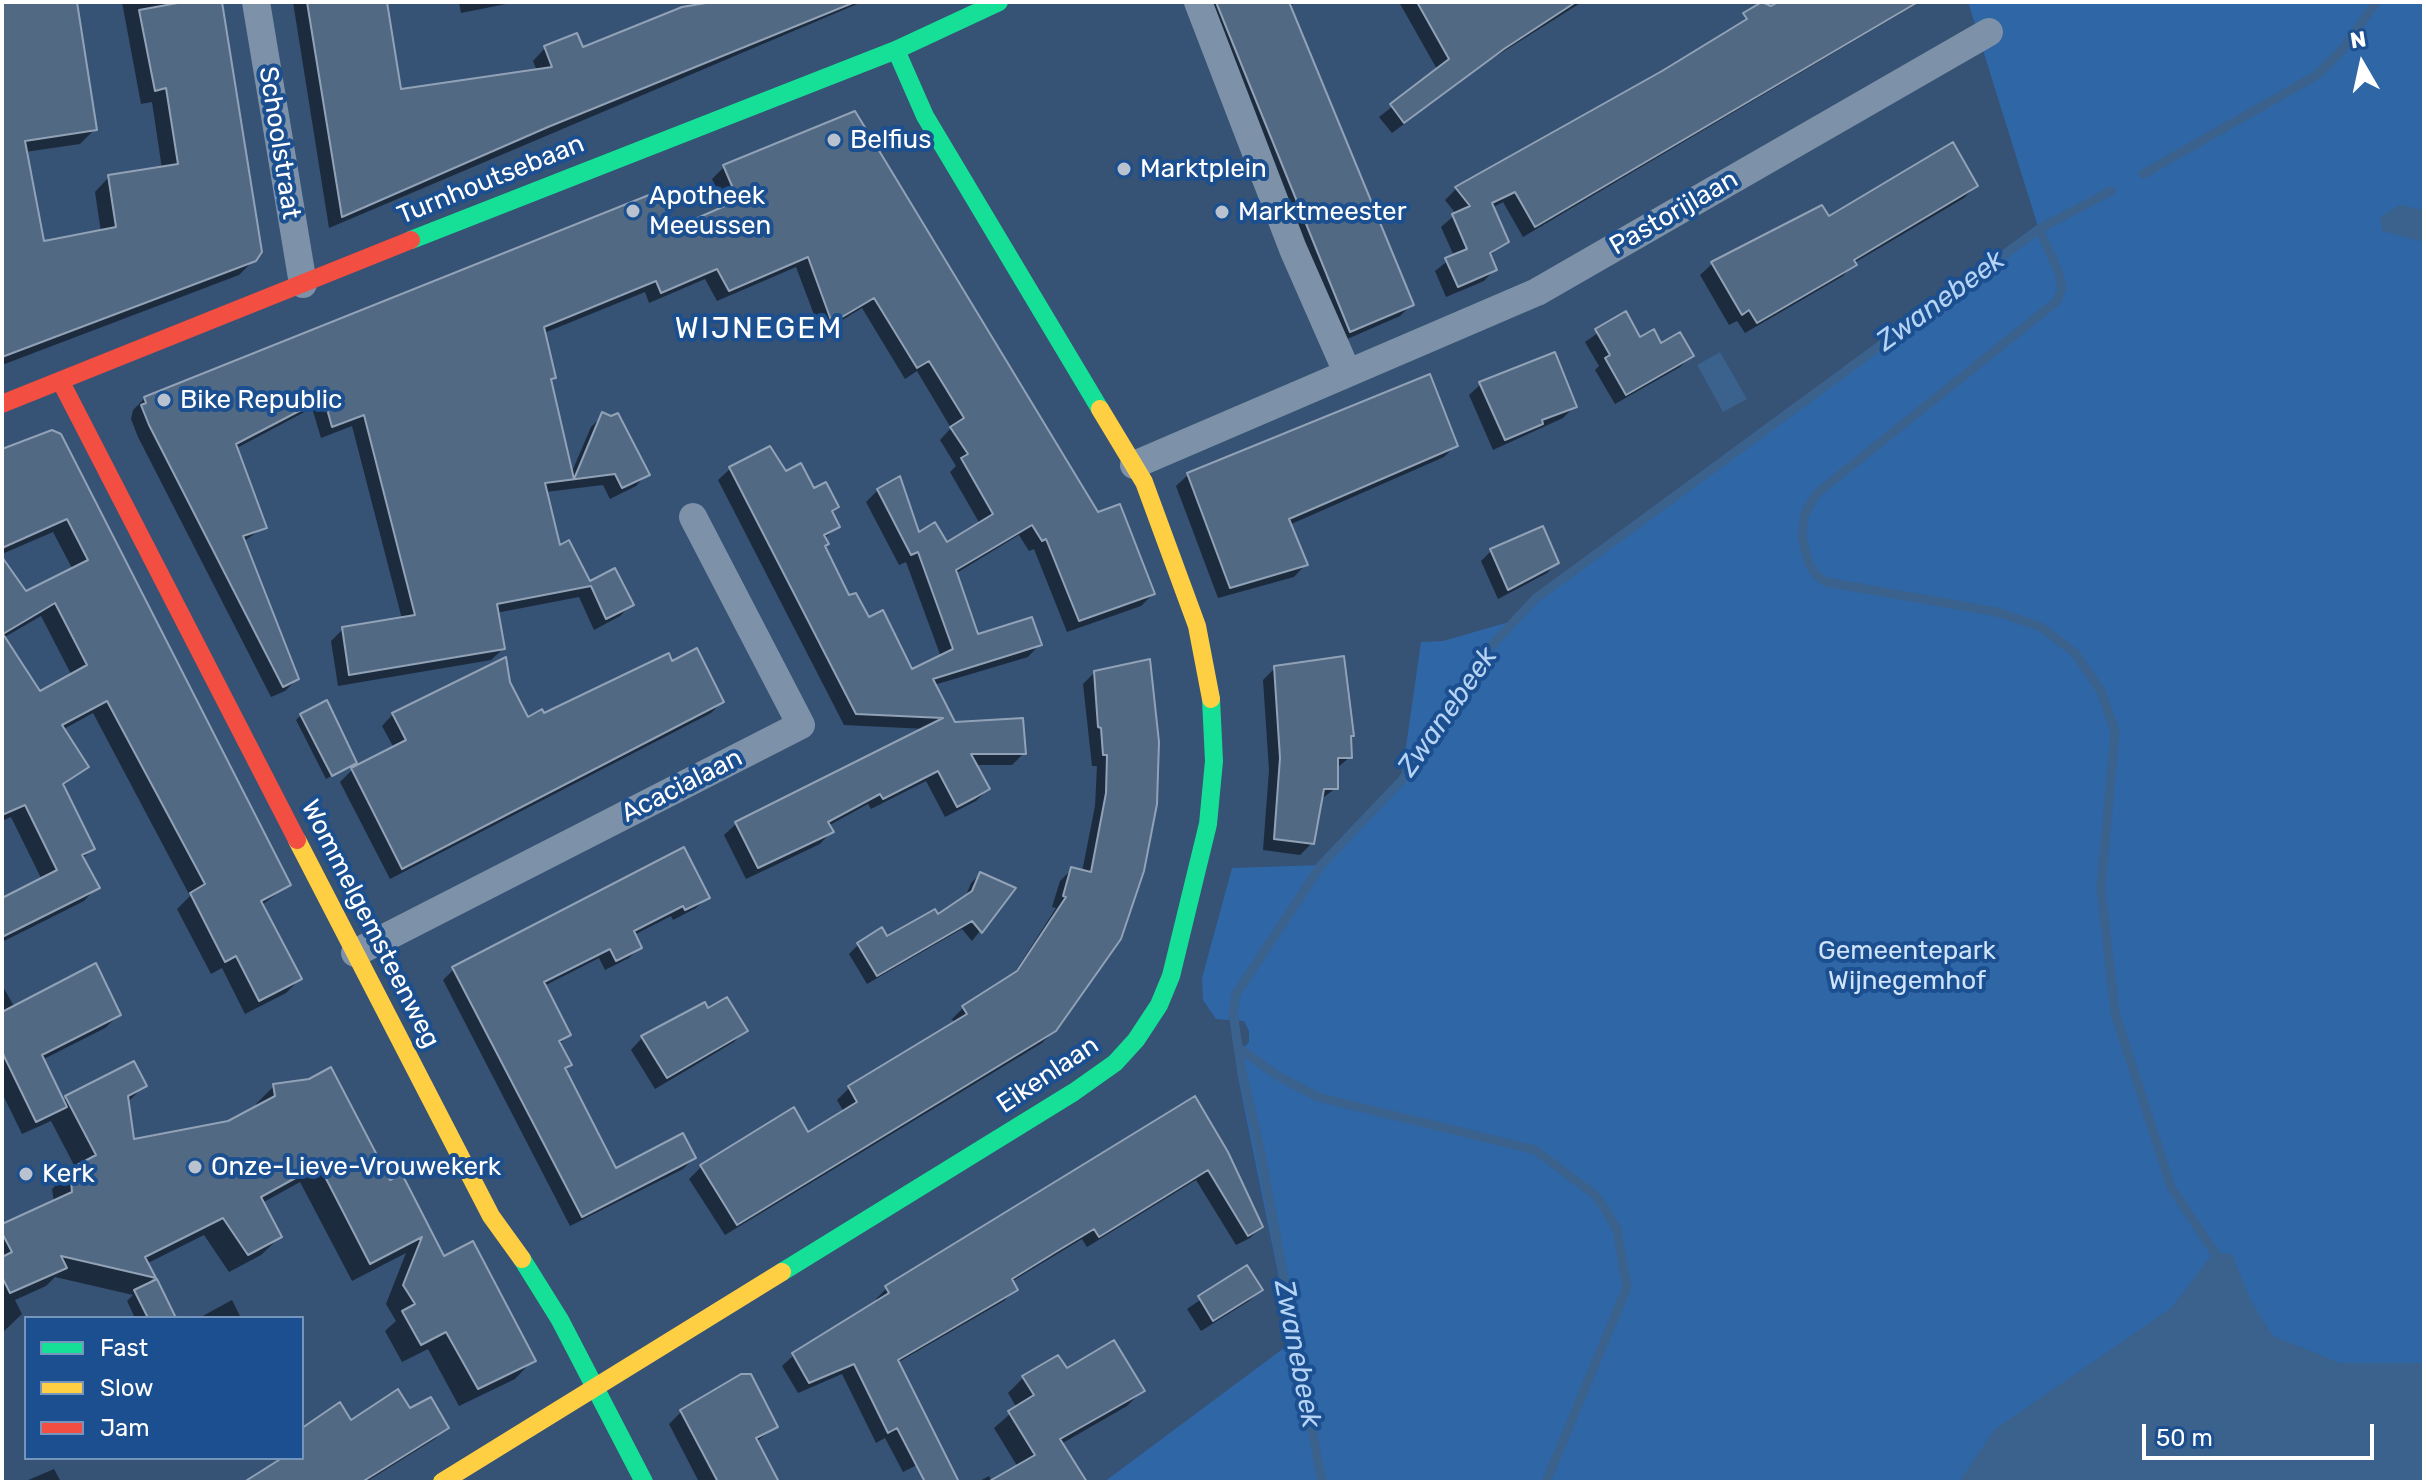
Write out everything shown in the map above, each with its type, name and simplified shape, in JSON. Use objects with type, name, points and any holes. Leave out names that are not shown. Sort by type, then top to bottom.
[{"type":"street","name":"Schoolstraat","points":[[256,2],[303,284]]},
{"type":"street","name":"Turnhoutsebaan","points":[[2,404],[699,124],[896,50],[999,2]]},
{"type":"street","points":[[896,50],[925,116],[1134,465],[1347,372],[1293,249],[1198,2]]},
{"type":"street","name":"Pastorijlaan","points":[[1347,372],[1537,292],[1989,32]]},
{"type":"street","name":"Wommelgemsteenweg","points":[[61,382],[491,1216],[508,1236],[560,1320],[644,1482]]},
{"type":"street","name":"Eikenlaan","points":[[442,1482],[1074,1092],[1115,1063],[1136,1040],[1159,1005],[1175,961],[1208,824],[1214,761],[1210,689],[1197,626],[1152,499],[1134,465]]},
{"type":"street","name":"Acacialaan","points":[[355,953],[801,725],[693,517]]},
{"type":"green space","name":"Gemeentepark Wijnegemhof","points":[[1968,2],[2424,2],[2424,1482],[1104,1482],[1292,1342],[1237,1072],[1236,1056],[1249,1042],[1249,1031],[1244,1021],[1216,1019],[1203,1000],[1202,978],[1232,868],[1321,865],[1401,781],[1421,642],[1443,641],[1516,620],[1535,599],[2039,230]]},
{"type":"shaded area","points":[[2400,205],[2424,210],[2424,242],[2382,231],[2380,217]]},
{"type":"shaded area","points":[[1720,352],[1747,399],[1723,412],[1697,365]]},
{"type":"shaded area","points":[[2214,1252],[2232,1254],[2250,1299],[2273,1336],[2340,1363],[2424,1363],[2424,1482],[1959,1482],[1994,1430],[2171,1308]]},
{"type":"building","points":[[2,2],[77,2],[97,130],[25,141],[44,241],[116,227],[108,175],[178,164],[166,88],[155,91],[139,10],[183,2],[222,2],[262,252],[256,261],[2,357]]},
{"type":"building","points":[[307,2],[387,2],[401,89],[552,67],[544,46],[577,33],[583,47],[682,7],[712,2],[855,2],[548,127],[342,217]]},
{"type":"building","points":[[1216,2],[1289,2],[1414,305],[1350,332]]},
{"type":"building","points":[[1417,2],[1576,2],[1504,49],[1404,123],[1390,104],[1449,59]]},
{"type":"building","points":[[1762,2],[1771,6],[1778,2],[1918,2],[1535,227],[1515,192],[1492,203],[1509,242],[1490,253],[1497,270],[1458,287],[1445,258],[1467,249],[1452,214],[1470,206],[1455,187],[1662,71],[1747,19],[1743,13]]},
{"type":"building","points":[[855,111],[1098,512],[1120,504],[1155,594],[1079,621],[1046,539],[1042,541],[1032,525],[956,570],[978,634],[1032,617],[1042,645],[933,679],[955,722],[1023,718],[1026,754],[971,754],[990,789],[957,807],[938,771],[883,799],[880,794],[828,822],[834,832],[758,868],[735,822],[943,718],[856,714],[729,467],[770,446],[786,471],[801,463],[814,488],[826,482],[839,507],[832,511],[840,527],[824,535],[829,544],[825,546],[849,595],[856,593],[869,617],[883,610],[912,669],[953,649],[918,552],[911,555],[877,489],[900,476],[919,532],[935,522],[947,542],[993,514],[961,458],[968,454],[950,427],[964,418],[929,361],[917,368],[874,298],[832,323],[808,257],[729,291],[717,269],[661,293],[656,281],[544,327],[556,378],[551,379],[574,479],[602,412],[611,416],[618,413],[650,475],[622,488],[615,474],[545,483],[560,545],[569,540],[590,581],[615,568],[634,605],[606,619],[591,586],[497,604],[505,649],[349,675],[342,627],[415,615],[364,415],[332,427],[324,398],[236,444],[267,528],[243,536],[299,679],[283,687],[149,425],[141,405],[146,403],[144,397],[659,191],[675,228],[738,200],[723,165]]},
{"type":"building","points":[[1953,142],[1978,186],[1854,260],[1857,265],[1757,323],[1749,310],[1742,315],[1711,262],[1822,205],[1829,216]]},
{"type":"building","points":[[1626,311],[1640,337],[1654,329],[1661,343],[1680,332],[1694,356],[1626,395],[1605,358],[1610,355],[1595,329]]},
{"type":"building","points":[[1555,352],[1577,407],[1542,420],[1543,424],[1505,440],[1479,382]]},
{"type":"building","points":[[1430,374],[1458,446],[1289,519],[1308,565],[1230,588],[1187,473]]},
{"type":"building","points":[[52,430],[61,434],[291,885],[261,901],[302,979],[259,1001],[236,956],[225,962],[190,893],[205,884],[107,701],[62,725],[89,767],[63,784],[95,849],[82,855],[100,888],[2,937],[2,898],[57,870],[25,805],[2,815],[2,557],[26,591],[88,560],[67,519],[2,548],[2,449]],"holes":[[[55,603],[87,665],[40,691],[3,634]]]},
{"type":"building","points":[[1543,526],[1559,563],[1508,590],[1490,549]]},
{"type":"building","points":[[697,648],[724,702],[402,869],[351,768],[406,740],[392,713],[506,657],[510,682],[528,717],[542,709],[544,713],[669,653],[672,661]]},
{"type":"building","points":[[1344,656],[1354,736],[1351,736],[1352,758],[1338,758],[1338,789],[1324,789],[1314,844],[1274,839],[1280,758],[1274,666]]},
{"type":"building","points":[[1150,659],[1159,742],[1157,804],[1144,871],[1121,939],[1056,1031],[737,1225],[700,1165],[794,1107],[808,1132],[857,1102],[848,1086],[967,1014],[962,1006],[1017,971],[1066,897],[1063,896],[1071,867],[1091,872],[1106,793],[1107,755],[1103,755],[1101,728],[1098,727],[1094,671]]},
{"type":"building","points":[[327,700],[357,763],[332,776],[300,714]]},
{"type":"building","points":[[684,847],[710,898],[685,910],[683,906],[634,931],[642,948],[616,961],[610,949],[544,982],[571,1035],[559,1041],[572,1065],[565,1068],[616,1168],[683,1133],[696,1158],[582,1217],[452,967]]},
{"type":"building","points":[[980,872],[1016,888],[982,933],[972,921],[877,976],[857,943],[882,927],[887,936],[935,909],[938,914],[972,891]]},
{"type":"building","points":[[96,963],[121,1015],[42,1055],[67,1107],[36,1122],[2,1052],[2,1012]]},
{"type":"building","points":[[727,997],[748,1031],[667,1078],[641,1036],[705,1002],[708,1008]]},
{"type":"building","points":[[134,1061],[147,1086],[128,1096],[134,1139],[228,1121],[275,1096],[273,1084],[309,1079],[331,1067],[390,1180],[402,1174],[444,1256],[473,1241],[536,1361],[478,1389],[446,1332],[421,1345],[402,1311],[415,1304],[403,1285],[422,1237],[370,1264],[319,1165],[261,1197],[282,1237],[248,1255],[223,1218],[145,1257],[156,1278],[61,1256],[67,1268],[10,1293],[2,1277],[2,1257],[12,1252],[2,1233],[2,1224],[72,1192],[70,1169],[96,1155],[65,1096]]},
{"type":"building","points":[[1195,1096],[1228,1152],[1263,1227],[1248,1236],[1208,1170],[1099,1237],[1094,1229],[1059,1250],[1012,1279],[1018,1290],[898,1360],[959,1482],[925,1482],[897,1428],[888,1433],[854,1364],[809,1383],[792,1353],[889,1293],[885,1286]]},
{"type":"building","points":[[1247,1265],[1263,1290],[1213,1321],[1198,1296]]},
{"type":"building","points":[[157,1279],[175,1316],[147,1316],[134,1290]]},
{"type":"building","points":[[1114,1340],[1145,1391],[1060,1439],[1087,1482],[988,1482],[1035,1455],[1008,1411],[1034,1395],[1022,1376],[1058,1355],[1067,1368]]},
{"type":"building","points":[[741,1374],[751,1374],[778,1427],[756,1438],[779,1482],[718,1482],[680,1410]]},
{"type":"building","points":[[398,1389],[410,1408],[431,1397],[449,1428],[362,1482],[244,1482],[279,1460],[304,1460],[304,1427],[340,1402],[351,1420]]},
{"type":"waterway","name":"Zwanebeek","points":[[2143,174],[2317,75],[2343,49],[2376,2]]},
{"type":"waterway","name":"Zwanebeek","points":[[1322,1482],[1260,1149],[1241,1067],[1233,1013],[1236,994],[1321,865],[1401,781],[1453,714],[1479,659],[1535,599],[2039,229],[2111,191]]},
{"type":"waterway","points":[[2039,229],[2059,273],[2062,288],[2057,301],[1816,494],[1804,516],[1802,538],[1809,564],[1817,576],[1826,582],[1997,612],[2041,627],[2075,653],[2101,691],[2115,732],[2101,888],[2115,1013],[2171,1187],[2214,1252]]},
{"type":"waterway","points":[[1239,1048],[1278,1076],[1318,1097],[1535,1150],[1595,1195],[1605,1209],[1617,1230],[1627,1287],[1546,1482]]},
{"type":"traffic: fast","points":[[411,240],[896,50],[999,2]]},
{"type":"traffic: fast","points":[[896,50],[925,116],[1100,409]]},
{"type":"traffic: fast","points":[[782,1272],[1074,1092],[1115,1063],[1136,1040],[1159,1005],[1171,976],[1208,824],[1214,761],[1211,699]]},
{"type":"traffic: fast","points":[[522,1259],[560,1320],[644,1482]]},
{"type":"traffic: slow","points":[[1100,409],[1144,482],[1197,626],[1211,699]]},
{"type":"traffic: slow","points":[[297,840],[491,1216],[522,1259]]},
{"type":"traffic: slow","points":[[442,1482],[782,1272]]},
{"type":"traffic: jam","points":[[2,404],[411,240]]},
{"type":"traffic: jam","points":[[61,382],[297,840]]},
{"type":"place","name":"Belfius","points":[[834,140]]},
{"type":"place","name":"Marktplein","points":[[1124,169]]},
{"type":"place","name":"Apotheek Meeussen","points":[[633,211]]},
{"type":"place","name":"Marktmeester","points":[[1222,212]]},
{"type":"place","name":"Bike Republic","points":[[164,400]]},
{"type":"place","name":"Onze-Lieve-Vrouwekerk","points":[[195,1167]]},
{"type":"place","name":"Kerk","points":[[26,1174]]},
{"type":"district","name":"WIJNEGEM","points":[[759,329]]}]
